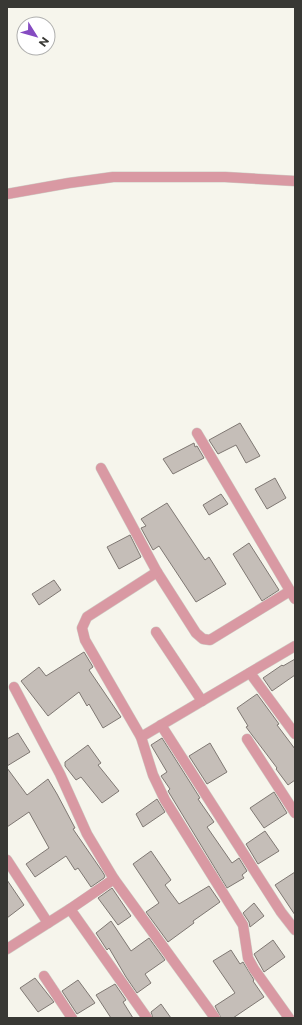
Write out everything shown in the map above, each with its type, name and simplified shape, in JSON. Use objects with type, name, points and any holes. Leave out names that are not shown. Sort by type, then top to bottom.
[{"type":"street","points":[[7,194],[113,177],[225,177],[295,181]]},
{"type":"street","points":[[101,468],[157,572],[196,633],[203,639],[210,640],[293,595],[197,433]]},
{"type":"street","points":[[157,572],[87,617],[82,628],[85,640],[141,736],[153,775],[165,800],[243,925],[248,958],[254,969],[289,1018]]},
{"type":"street","points":[[156,632],[202,701]]},
{"type":"street","points":[[141,736],[295,646]]},
{"type":"street","points":[[250,673],[295,734]]},
{"type":"street","points":[[14,687],[60,774],[87,834],[114,879],[215,1018]]},
{"type":"street","points":[[161,725],[281,912],[295,930]]},
{"type":"street","points":[[247,739],[295,812]]},
{"type":"street","points":[[7,860],[48,923]]},
{"type":"street","points":[[7,949],[114,879]]},
{"type":"street","points":[[70,909],[147,1018]]},
{"type":"street","points":[[44,976],[72,1018]]},
{"type":"building","points":[[240,423],[260,456],[246,463],[236,445],[218,454],[209,440]]},
{"type":"building","points":[[194,443],[195,447],[197,446],[204,458],[173,474],[163,459]]},
{"type":"building","points":[[275,478],[286,498],[267,509],[255,489]]},
{"type":"building","points":[[221,494],[228,504],[209,515],[203,505]]},
{"type":"building","points":[[167,503],[205,560],[209,557],[226,584],[196,602],[159,546],[153,550],[141,528],[146,526],[141,519]]},
{"type":"building","points":[[130,535],[141,557],[119,569],[107,547]]},
{"type":"building","points":[[249,543],[279,590],[262,601],[233,554]]},
{"type":"building","points":[[54,580],[61,590],[39,605],[32,594]]},
{"type":"building","points":[[84,652],[93,667],[89,670],[121,717],[103,728],[89,704],[87,706],[79,692],[48,716],[21,681],[39,667],[46,676]]},
{"type":"building","points":[[295,659],[295,675],[272,691],[263,678],[282,665],[283,666]]},
{"type":"building","points":[[257,694],[295,749],[295,780],[288,785],[246,727],[248,726],[237,708]]},
{"type":"building","points":[[18,733],[30,752],[7,766],[7,739]]},
{"type":"building","points":[[162,738],[200,798],[198,799],[214,822],[207,827],[232,863],[239,858],[247,871],[242,875],[244,878],[227,888],[168,791],[170,789],[161,776],[167,772],[151,745]]},
{"type":"building","points":[[210,743],[227,772],[207,784],[189,756]]},
{"type":"building","points":[[88,745],[101,763],[98,765],[119,791],[102,803],[81,777],[76,780],[65,766],[65,762]]},
{"type":"building","points":[[7,768],[27,795],[48,779],[75,828],[73,829],[102,871],[105,876],[104,878],[91,887],[78,868],[75,870],[66,856],[35,877],[26,864],[49,848],[29,812],[7,827]]},
{"type":"building","points":[[274,792],[287,813],[264,828],[250,808]]},
{"type":"building","points":[[157,799],[165,812],[143,827],[136,814]]},
{"type":"building","points":[[265,831],[279,851],[258,864],[246,844]]},
{"type":"building","points":[[151,851],[171,880],[165,885],[179,904],[209,886],[220,902],[193,921],[194,923],[168,942],[146,912],[159,903],[133,864]]},
{"type":"building","points":[[295,872],[295,915],[275,885]]},
{"type":"building","points":[[7,880],[24,905],[7,918]]},
{"type":"building","points":[[112,888],[131,916],[118,925],[98,898]]},
{"type":"building","points":[[254,903],[264,916],[250,927],[249,922],[243,913]]},
{"type":"building","points":[[111,921],[131,951],[149,938],[165,960],[145,974],[151,983],[137,993],[109,948],[107,950],[96,933]]},
{"type":"building","points":[[273,940],[285,957],[264,972],[254,954]]},
{"type":"building","points":[[231,950],[240,964],[243,962],[254,980],[253,981],[264,997],[233,1018],[221,1018],[215,1006],[235,993],[213,961]]},
{"type":"building","points":[[35,978],[54,1002],[38,1012],[20,988]]},
{"type":"building","points":[[78,980],[95,1003],[77,1014],[62,991]]},
{"type":"building","points":[[115,984],[126,1000],[123,1002],[133,1018],[111,1018],[96,995]]},
{"type":"building","points":[[161,1004],[171,1018],[153,1018],[151,1012]]}]
